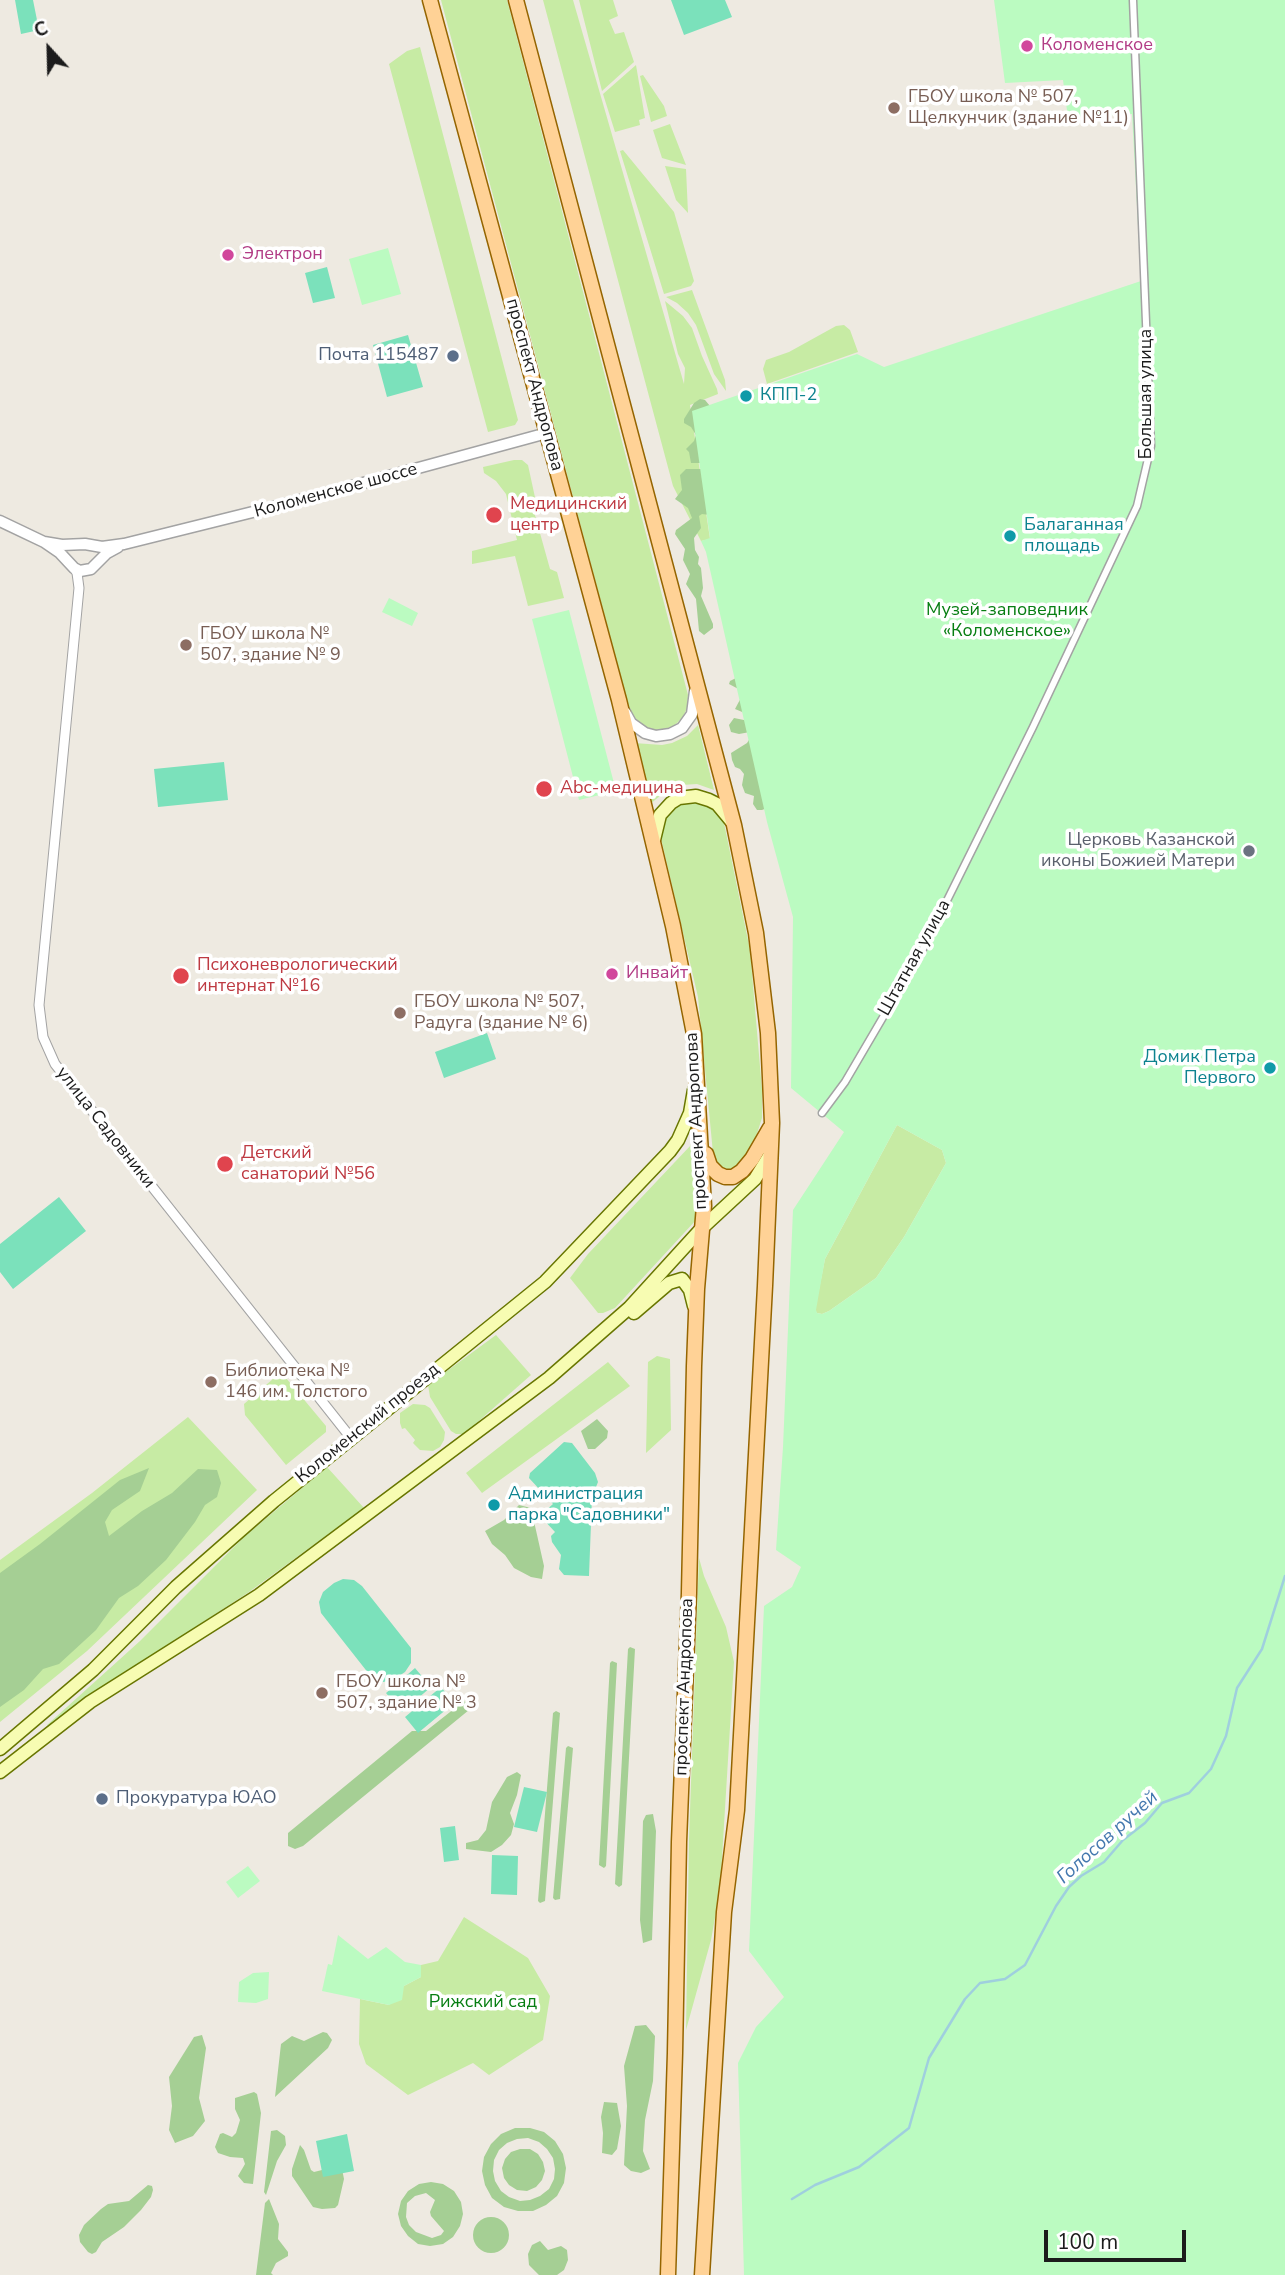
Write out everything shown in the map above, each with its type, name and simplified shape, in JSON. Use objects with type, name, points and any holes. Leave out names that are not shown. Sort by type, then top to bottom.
[{"type":"main road","name":"проспект Андропова","points":[[430,0],[619,700],[642,791],[694,1034],[704,1206],[696,1315],[690,1593],[679,1842],[668,2275]]},
{"type":"main road","points":[[516,0],[734,825],[758,944],[768,1033],[771,1152],[737,1810],[724,1912],[702,2275]]},
{"type":"main road","points":[[653,844],[660,815],[674,800],[682,797],[696,796],[713,802],[734,825]]},
{"type":"main road","name":"Коломенский проезд","points":[[0,1749],[93,1670],[176,1587],[274,1500],[545,1282],[670,1151],[690,1113],[697,1074]]},
{"type":"main road","points":[[702,1142],[713,1170],[722,1177],[733,1177],[743,1171],[752,1159],[772,1123]]},
{"type":"main road","points":[[0,1772],[90,1702],[259,1595],[549,1378],[615,1321],[659,1277],[701,1229],[755,1179],[771,1152]]},
{"type":"main road","points":[[615,1321],[626,1320],[669,1283],[682,1279],[690,1290],[696,1315]]},
{"type":"street","name":"Большая улица","points":[[998,796],[1137,506],[1148,465],[1150,446],[1147,316],[1133,0]]},
{"type":"street","name":"Коломенское шоссе","points":[[83,545],[102,547],[124,544],[306,499],[547,433]]},
{"type":"street","points":[[0,521],[44,542],[72,566],[84,572],[93,567],[97,554],[83,545],[44,542]]},
{"type":"street","name":"Коломенское шоссе","points":[[93,567],[107,553],[124,544]]},
{"type":"street","points":[[72,566],[70,553],[83,545]]},
{"type":"street","name":"улица Садовники","points":[[72,566],[77,573],[79,588],[39,1005],[43,1037],[55,1064],[351,1438]]},
{"type":"street","name":"улица Садовники","points":[[79,588],[93,567]]},
{"type":"street","points":[[619,700],[631,723],[640,731],[656,736],[674,732],[685,725],[693,712],[694,672]]},
{"type":"street","name":"Штатная улица","points":[[822,1114],[845,1082],[923,948],[998,796]]},
{"type":"street","points":[[37,1717],[50,1733]]},
{"type":"green space","points":[[15,0],[33,0],[39,30],[21,34]]},
{"type":"green space","points":[[441,0],[507,0],[688,695],[683,717],[674,726],[666,729],[654,730],[644,726],[635,720],[630,711]]},
{"type":"green space","points":[[543,0],[573,0],[684,384],[685,368],[678,354],[665,301],[683,316],[692,328],[717,389],[718,394],[690,405],[710,539],[701,541],[673,486]]},
{"type":"green space","points":[[579,0],[613,0],[618,16],[609,20],[615,34],[624,32],[634,62],[602,91]]},
{"type":"green space","points":[[671,0],[725,0],[732,17],[684,35]]},
{"type":"green space","name":"Музей-заповедник «Коломенское»","points":[[994,0],[1285,0],[1285,2275],[744,2275],[738,2063],[756,2027],[784,1997],[749,1951],[764,1606],[792,1587],[801,1567],[776,1550],[793,1210],[844,1132],[791,1088],[793,917],[767,822],[706,552],[701,541],[710,538],[692,411],[857,354],[884,367],[1141,281],[1132,114],[1068,118],[1063,80],[1005,83]],"holes":[[[897,1125],[942,1150],[946,1163],[904,1237],[876,1278],[829,1311],[817,1313],[825,1259]]]},
{"type":"green space","points":[[420,47],[518,420],[515,425],[488,432],[389,64],[407,51]]},
{"type":"green space","points":[[636,65],[645,118],[639,120],[640,125],[615,132],[603,94]]},
{"type":"green space","points":[[643,75],[664,106],[667,116],[651,122],[640,76]]},
{"type":"green space","points":[[670,124],[686,165],[662,158],[653,130]]},
{"type":"green space","points":[[623,150],[674,212],[694,281],[691,286],[664,294],[620,151]]},
{"type":"green space","points":[[665,166],[686,169],[688,213],[676,200]]},
{"type":"green space","points":[[388,248],[401,294],[362,305],[349,259]]},
{"type":"green space","points":[[327,267],[335,298],[313,303],[305,273]]},
{"type":"green space","points":[[692,290],[725,380],[726,391],[714,374],[696,325],[688,313],[666,297]]},
{"type":"green space","points":[[844,325],[850,330],[858,352],[767,384],[763,369],[766,360],[789,352],[836,326]]},
{"type":"green space","points":[[408,335],[423,387],[387,397],[373,345]]},
{"type":"green space","points":[[700,399],[710,406],[710,515],[699,516],[701,528],[694,538],[701,568],[701,596],[713,624],[713,628],[704,635],[699,631],[696,599],[686,584],[690,574],[683,560],[685,549],[675,534],[676,530],[692,518],[688,508],[675,499],[682,490],[680,475],[686,469],[702,469],[704,463],[691,463],[686,449],[696,435],[691,427],[684,423],[694,403]]},
{"type":"green space","points":[[522,460],[528,465],[536,502],[533,508],[550,569],[557,572],[564,598],[528,606],[515,556],[472,564],[472,551],[517,540],[506,494],[496,481],[484,473],[483,467]]},
{"type":"green space","points":[[389,598],[418,613],[412,626],[382,612]]},
{"type":"green space","points":[[569,610],[616,791],[579,800],[532,619]]},
{"type":"green space","points":[[740,666],[761,674],[770,670],[778,680],[784,677],[792,678],[796,689],[810,699],[811,707],[807,718],[777,743],[782,751],[776,761],[778,781],[767,796],[767,808],[762,810],[757,810],[753,804],[754,796],[745,793],[742,785],[744,774],[735,767],[732,760],[731,753],[747,743],[752,735],[750,732],[731,732],[729,725],[734,718],[744,720],[747,714],[735,709],[744,692],[729,684],[738,677]]},
{"type":"green space","points":[[698,725],[714,790],[697,784],[682,785],[670,788],[650,804],[634,743],[672,743],[687,736]]},
{"type":"green space","points":[[224,762],[228,800],[158,807],[154,769]]},
{"type":"green space","points":[[697,801],[710,805],[723,818],[750,950],[762,1118],[753,1146],[742,1165],[730,1172],[716,1165],[713,1153],[698,997],[660,834],[666,814],[680,804]]},
{"type":"green space","points":[[487,1033],[496,1059],[444,1078],[435,1052]]},
{"type":"green space","points":[[897,1125],[942,1150],[946,1163],[904,1237],[876,1278],[829,1311],[817,1313],[815,1310],[825,1259]]},
{"type":"green space","points":[[691,1145],[696,1220],[615,1308],[598,1313],[570,1278],[588,1254]]},
{"type":"green space","points":[[59,1197],[86,1231],[13,1289],[0,1272],[0,1244]]},
{"type":"green space","points":[[496,1335],[531,1375],[464,1434],[456,1434],[451,1431],[430,1397],[428,1385]]},
{"type":"green space","points":[[657,1356],[670,1359],[671,1430],[646,1453],[648,1362]]},
{"type":"green space","points":[[608,1362],[630,1386],[482,1493],[466,1473]]},
{"type":"green space","points":[[281,1372],[326,1426],[326,1432],[286,1465],[245,1415],[244,1404]]},
{"type":"green space","points":[[413,1404],[430,1408],[445,1432],[440,1447],[433,1451],[420,1450],[405,1428],[402,1429],[400,1413]]},
{"type":"green space","points":[[188,1417],[257,1490],[87,1651],[0,1722],[0,1560],[92,1493]]},
{"type":"green space","points":[[597,1419],[608,1431],[607,1438],[595,1449],[588,1449],[581,1431]]},
{"type":"green space","points":[[564,1442],[572,1443],[595,1473],[598,1482],[592,1497],[589,1576],[564,1575],[559,1569],[561,1555],[551,1536],[555,1532],[542,1518],[544,1512],[553,1504],[529,1478],[530,1473]]},
{"type":"green space","points":[[327,1467],[364,1508],[249,1592],[128,1671],[50,1728],[47,1725],[140,1641],[244,1537]]},
{"type":"green space","points":[[149,1468],[140,1491],[112,1510],[105,1522],[109,1536],[172,1493],[198,1469],[217,1470],[221,1483],[217,1497],[205,1505],[166,1560],[138,1586],[119,1598],[96,1630],[59,1664],[43,1669],[24,1690],[0,1707],[0,1573],[120,1480]]},
{"type":"green space","points":[[519,1505],[531,1508],[544,1566],[542,1579],[531,1577],[514,1568],[505,1555],[492,1544],[485,1531],[504,1520]]},
{"type":"green space","points":[[699,1558],[726,1627],[734,1662],[720,1890],[711,1940],[686,2030],[689,1839]]},
{"type":"green space","points":[[343,1579],[354,1580],[362,1586],[411,1648],[411,1663],[405,1672],[393,1680],[383,1682],[369,1674],[321,1613],[319,1602],[323,1592]]},
{"type":"green space","points":[[630,1647],[635,1649],[622,1885],[619,1887],[615,1884]]},
{"type":"green space","points":[[612,1661],[617,1663],[604,1868],[599,1865]]},
{"type":"green space","points":[[415,1668],[431,1687],[402,1712],[386,1693]]},
{"type":"green space","points":[[441,1687],[454,1703],[418,1733],[405,1717]]},
{"type":"green space","points":[[464,1701],[469,1705],[469,1710],[303,1846],[295,1849],[288,1846],[288,1833],[412,1731],[426,1731]]},
{"type":"green space","points":[[553,1713],[560,1713],[545,1901],[540,1903],[538,1901]]},
{"type":"green space","points":[[568,1746],[573,1748],[560,1899],[555,1900],[553,1898]]},
{"type":"green space","points":[[517,1772],[521,1775],[510,1813],[514,1824],[511,1835],[491,1852],[466,1849],[466,1843],[478,1840],[486,1830],[492,1802],[507,1777]]},
{"type":"green space","points":[[524,1787],[547,1792],[537,1832],[514,1827]]},
{"type":"green space","points":[[653,1814],[656,1831],[652,1940],[643,1943],[640,1920],[643,1821],[646,1815]]},
{"type":"green space","points":[[455,1826],[459,1860],[444,1862],[440,1828]]},
{"type":"green space","points":[[492,1855],[518,1856],[517,1895],[491,1894]]},
{"type":"green space","points":[[248,1866],[260,1881],[238,1898],[226,1882]]},
{"type":"green space","name":"Рижский сад","points":[[464,1917],[528,1958],[550,1996],[543,2040],[489,2075],[473,2063],[408,2095],[366,2064],[359,2044],[360,1999],[389,2005],[404,1986],[421,1977],[421,1965],[438,1961]]},
{"type":"green space","points":[[338,1935],[368,1959],[386,1947],[405,1962],[421,1965],[421,1977],[404,1986],[402,2000],[389,2005],[322,1991],[328,1964],[332,1965]]},
{"type":"green space","points":[[269,1972],[268,1999],[256,2003],[238,2002],[239,1982],[253,1973]]},
{"type":"green space","points":[[646,2025],[655,2036],[653,2081],[645,2120],[643,2151],[650,2169],[641,2173],[631,2171],[624,2165],[627,2106],[624,2066],[635,2026]]},
{"type":"green space","points":[[323,2032],[332,2040],[328,2048],[275,2097],[281,2044],[292,2036],[304,2041]]},
{"type":"green space","points":[[202,2035],[206,2048],[199,2098],[205,2121],[193,2136],[175,2143],[169,2130],[172,2106],[169,2077],[194,2037]]},
{"type":"green space","points":[[254,2092],[257,2094],[261,2113],[253,2184],[244,2183],[238,2176],[245,2164],[243,2158],[218,2153],[215,2147],[220,2134],[232,2137],[236,2133],[240,2120],[235,2109],[235,2098]]},
{"type":"green space","points":[[604,2102],[617,2103],[621,2126],[617,2149],[612,2155],[602,2153],[601,2117]]},
{"type":"green space","points":[[515,2128],[530,2128],[544,2132],[555,2141],[563,2154],[566,2168],[564,2183],[557,2196],[546,2205],[533,2211],[518,2211],[504,2207],[492,2198],[482,2171],[484,2157],[501,2134]],"holes":[[[528,2138],[539,2142],[553,2158],[554,2179],[549,2189],[530,2200],[520,2201],[509,2197],[495,2181],[494,2160],[499,2150],[517,2139]]]},
{"type":"green space","points":[[277,2130],[285,2136],[286,2145],[277,2161],[266,2195],[264,2192],[271,2131]]},
{"type":"green space","points":[[347,2134],[354,2171],[323,2177],[316,2141]]},
{"type":"green space","points":[[300,2145],[314,2172],[330,2168],[342,2169],[344,2179],[335,2208],[313,2207],[292,2176]]},
{"type":"green space","points":[[530,2149],[538,2154],[545,2171],[536,2187],[527,2191],[517,2190],[509,2185],[502,2168],[511,2152]]},
{"type":"green space","points":[[419,2184],[443,2184],[454,2191],[461,2202],[463,2214],[460,2226],[453,2237],[443,2244],[418,2244],[401,2226],[398,2214],[401,2201],[408,2191]],"holes":[[[426,2193],[435,2200],[431,2216],[444,2231],[432,2238],[416,2232],[409,2225],[406,2217],[407,2203],[415,2196]]]},
{"type":"green space","points":[[148,2185],[152,2186],[153,2190],[141,2210],[124,2227],[102,2242],[96,2252],[88,2252],[80,2242],[79,2235],[84,2225],[108,2204],[129,2201]]},
{"type":"green space","points":[[269,2199],[279,2224],[278,2239],[288,2256],[276,2263],[271,2273],[273,2275],[256,2275],[265,2203]]},
{"type":"green space","points":[[491,2217],[504,2222],[509,2235],[504,2248],[491,2253],[478,2248],[473,2235],[478,2222]]},
{"type":"green space","points":[[540,2241],[548,2250],[561,2246],[567,2250],[568,2260],[564,2270],[557,2275],[539,2275],[529,2265],[528,2254],[532,2245]]},
{"type":"waterway","name":"Голосов ручей","points":[[792,2199],[815,2185],[859,2167],[909,2128],[929,2058],[965,1999],[980,1983],[1005,1979],[1025,1965],[1069,1887],[1104,1862],[1162,1803],[1189,1793],[1211,1769],[1226,1736],[1237,1688],[1262,1649],[1285,1576]]},
{"type":"place","name":"Коломенское","points":[[1027,46]]},
{"type":"place","name":"ГБОУ школа № 507, Щелкунчик (здание №11)","points":[[894,108]]},
{"type":"place","name":"Электрон","points":[[228,255]]},
{"type":"place","name":"Почта 115487","points":[[453,356]]},
{"type":"place","name":"КПП-2","points":[[746,396]]},
{"type":"place","name":"Медицинский центр","points":[[494,515]]},
{"type":"place","name":"Балаганная площадь","points":[[1010,536]]},
{"type":"place","name":"ГБОУ школа № 507, здание № 9","points":[[186,645]]},
{"type":"place","name":"Abc-медицина","points":[[544,789]]},
{"type":"place","name":"Церковь Казанской иконы Божией Матери","points":[[1249,851]]},
{"type":"place","name":"Инвайт","points":[[612,974]]},
{"type":"place","name":"Психоневрологический интернат №16","points":[[181,976]]},
{"type":"place","name":"ГБОУ школа № 507, Радуга (здание № 6)","points":[[400,1013]]},
{"type":"place","name":"Домик Петра Первого","points":[[1270,1068]]},
{"type":"place","name":"Детский санаторий №56","points":[[225,1164]]},
{"type":"place","name":"Библиотека № 146 им. Толстого","points":[[211,1382]]},
{"type":"place","name":"Администрация парка \"Садовники\"","points":[[494,1505]]},
{"type":"place","name":"ГБОУ школа № 507, здание № 3","points":[[322,1693]]},
{"type":"place","name":"Прокуратура ЮАО","points":[[102,1799]]}]
